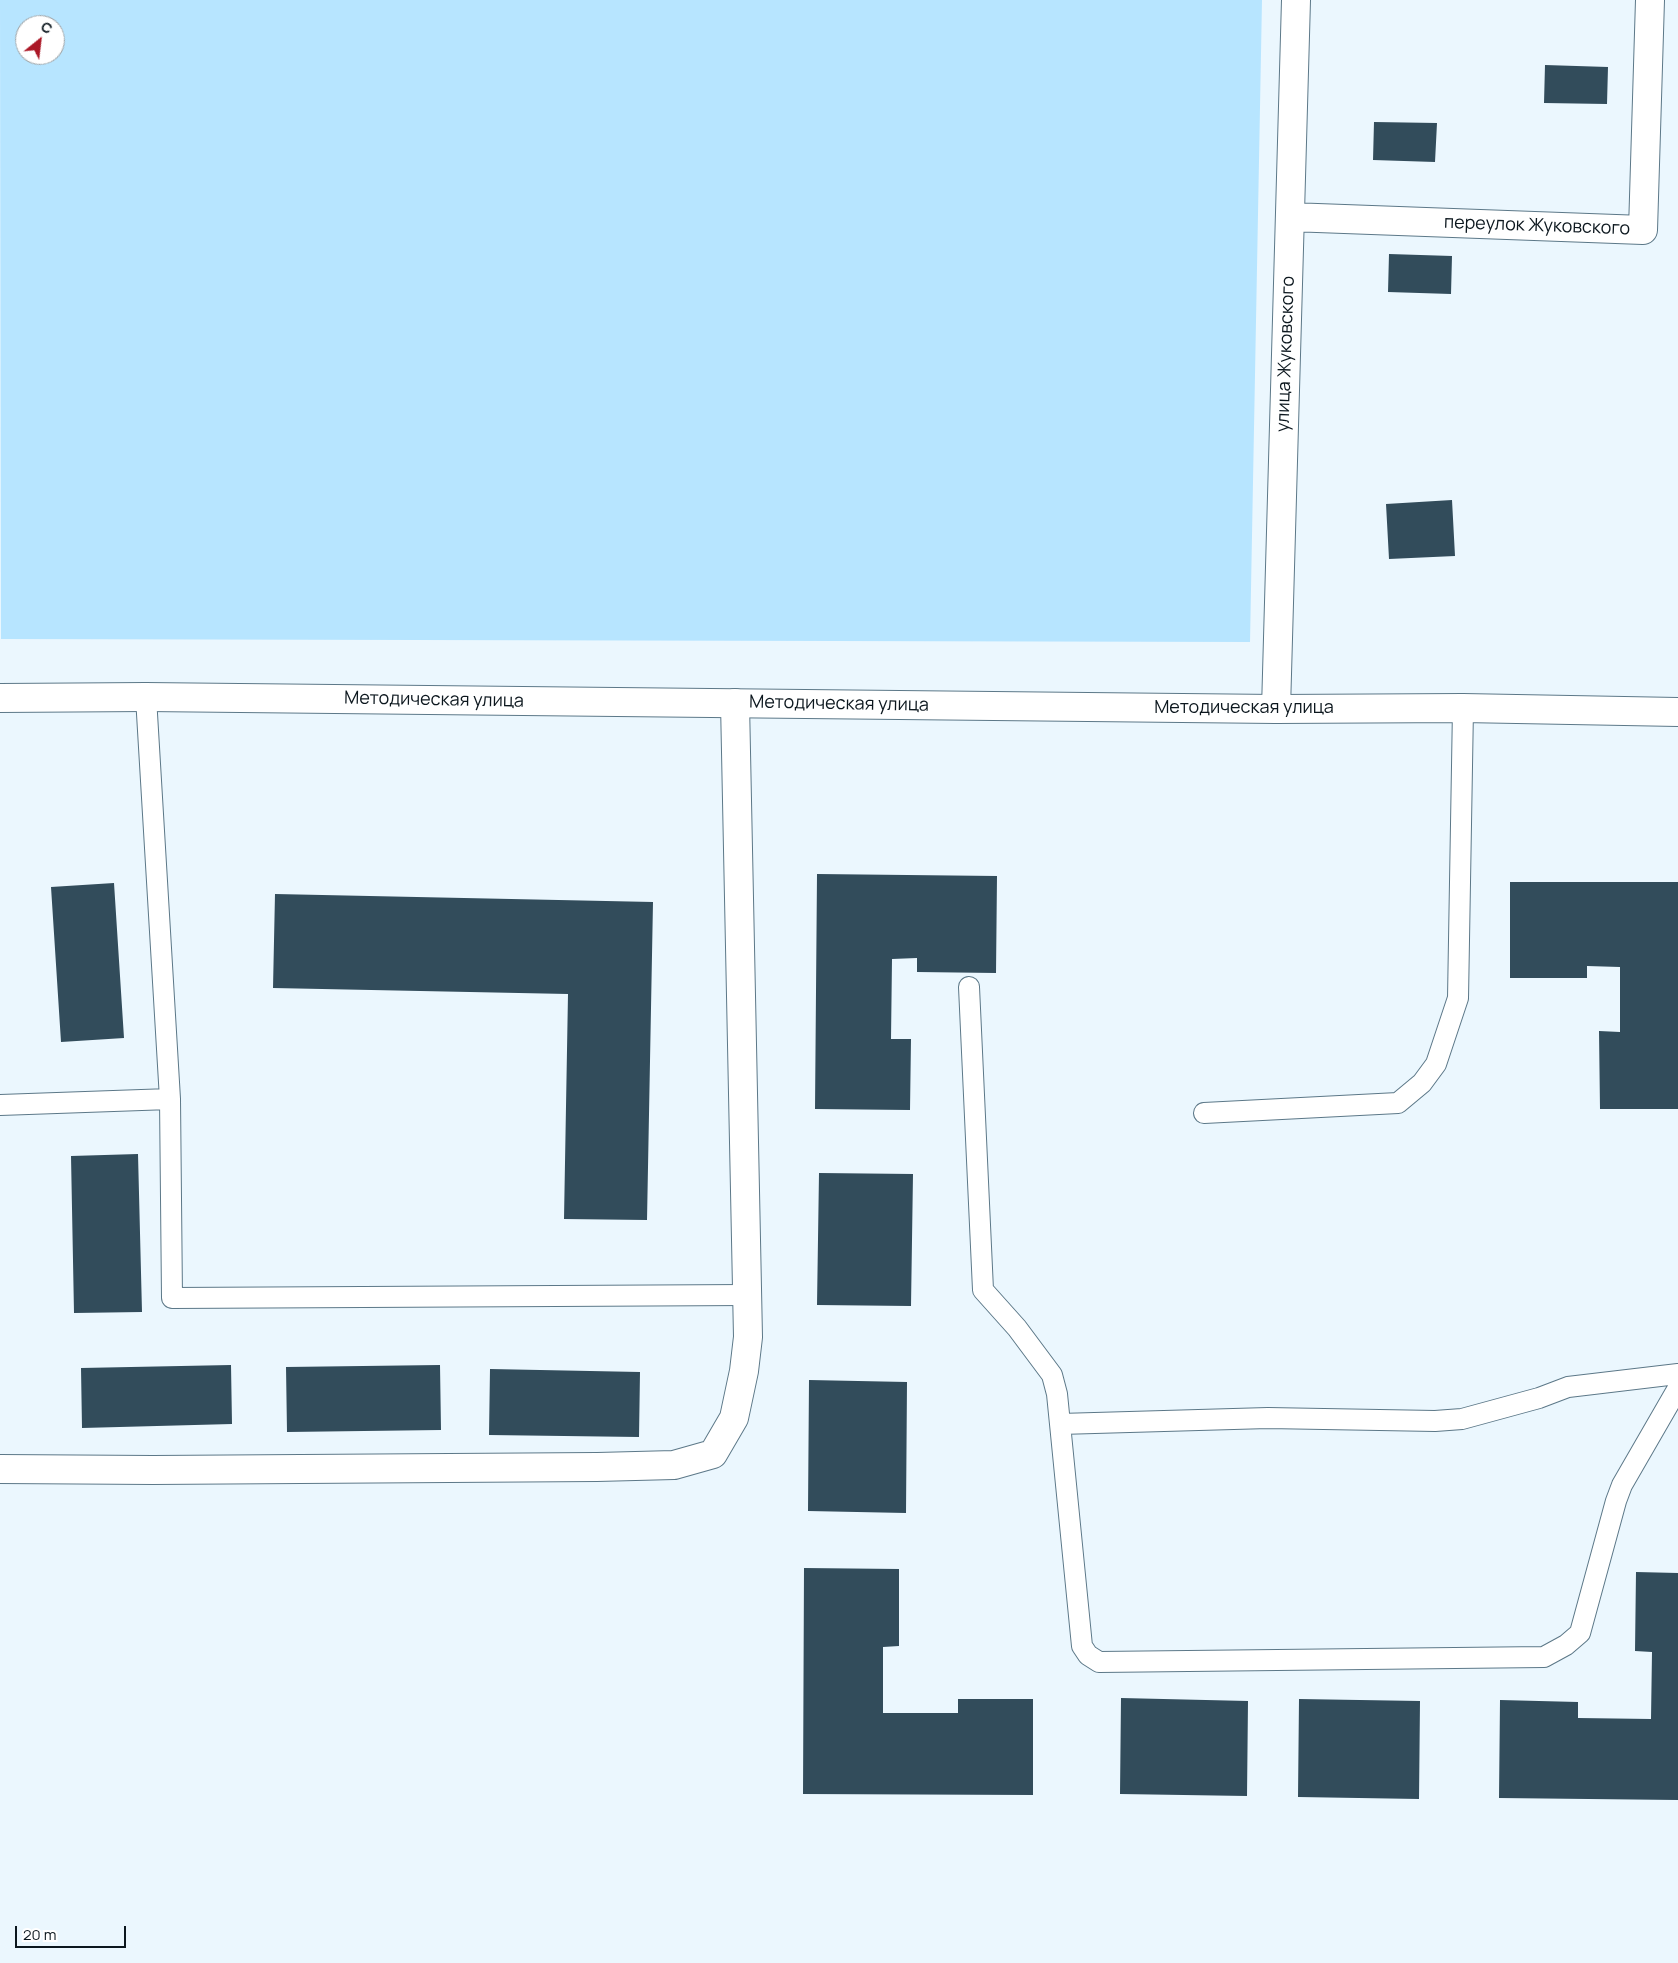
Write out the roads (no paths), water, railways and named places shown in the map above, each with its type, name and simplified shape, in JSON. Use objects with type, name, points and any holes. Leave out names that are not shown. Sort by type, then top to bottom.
[{"type":"street","name":"улица Жуковского","points":[[1276,708],[1296,0]]},
{"type":"street","name":"переулок Жуковского","points":[[1290,217],[1643,230],[1650,0]]},
{"type":"street","name":"Методическая улица","points":[[0,698],[146,697],[1276,708],[1463,708],[1678,712]]},
{"type":"street","points":[[0,1470],[674,1465],[713,1454],[734,1418],[744,1372],[748,1336],[735,703]]},
{"type":"lane","points":[[146,697],[170,1099],[172,1298],[747,1295]]},
{"type":"lane","points":[[1204,1113],[1398,1103],[1422,1083],[1436,1064],[1458,998],[1463,708]]},
{"type":"lane","points":[[969,987],[983,1290],[1017,1328],[1052,1375],[1057,1394],[1082,1646],[1088,1655],[1099,1662],[1544,1656],[1566,1646],[1580,1633],[1616,1501],[1622,1486],[1678,1388]]},
{"type":"lane","points":[[0,1105],[170,1099]]},
{"type":"lane","points":[[1060,1424],[1268,1418],[1435,1421],[1462,1419],[1539,1398],[1568,1387],[1678,1374]]}]
